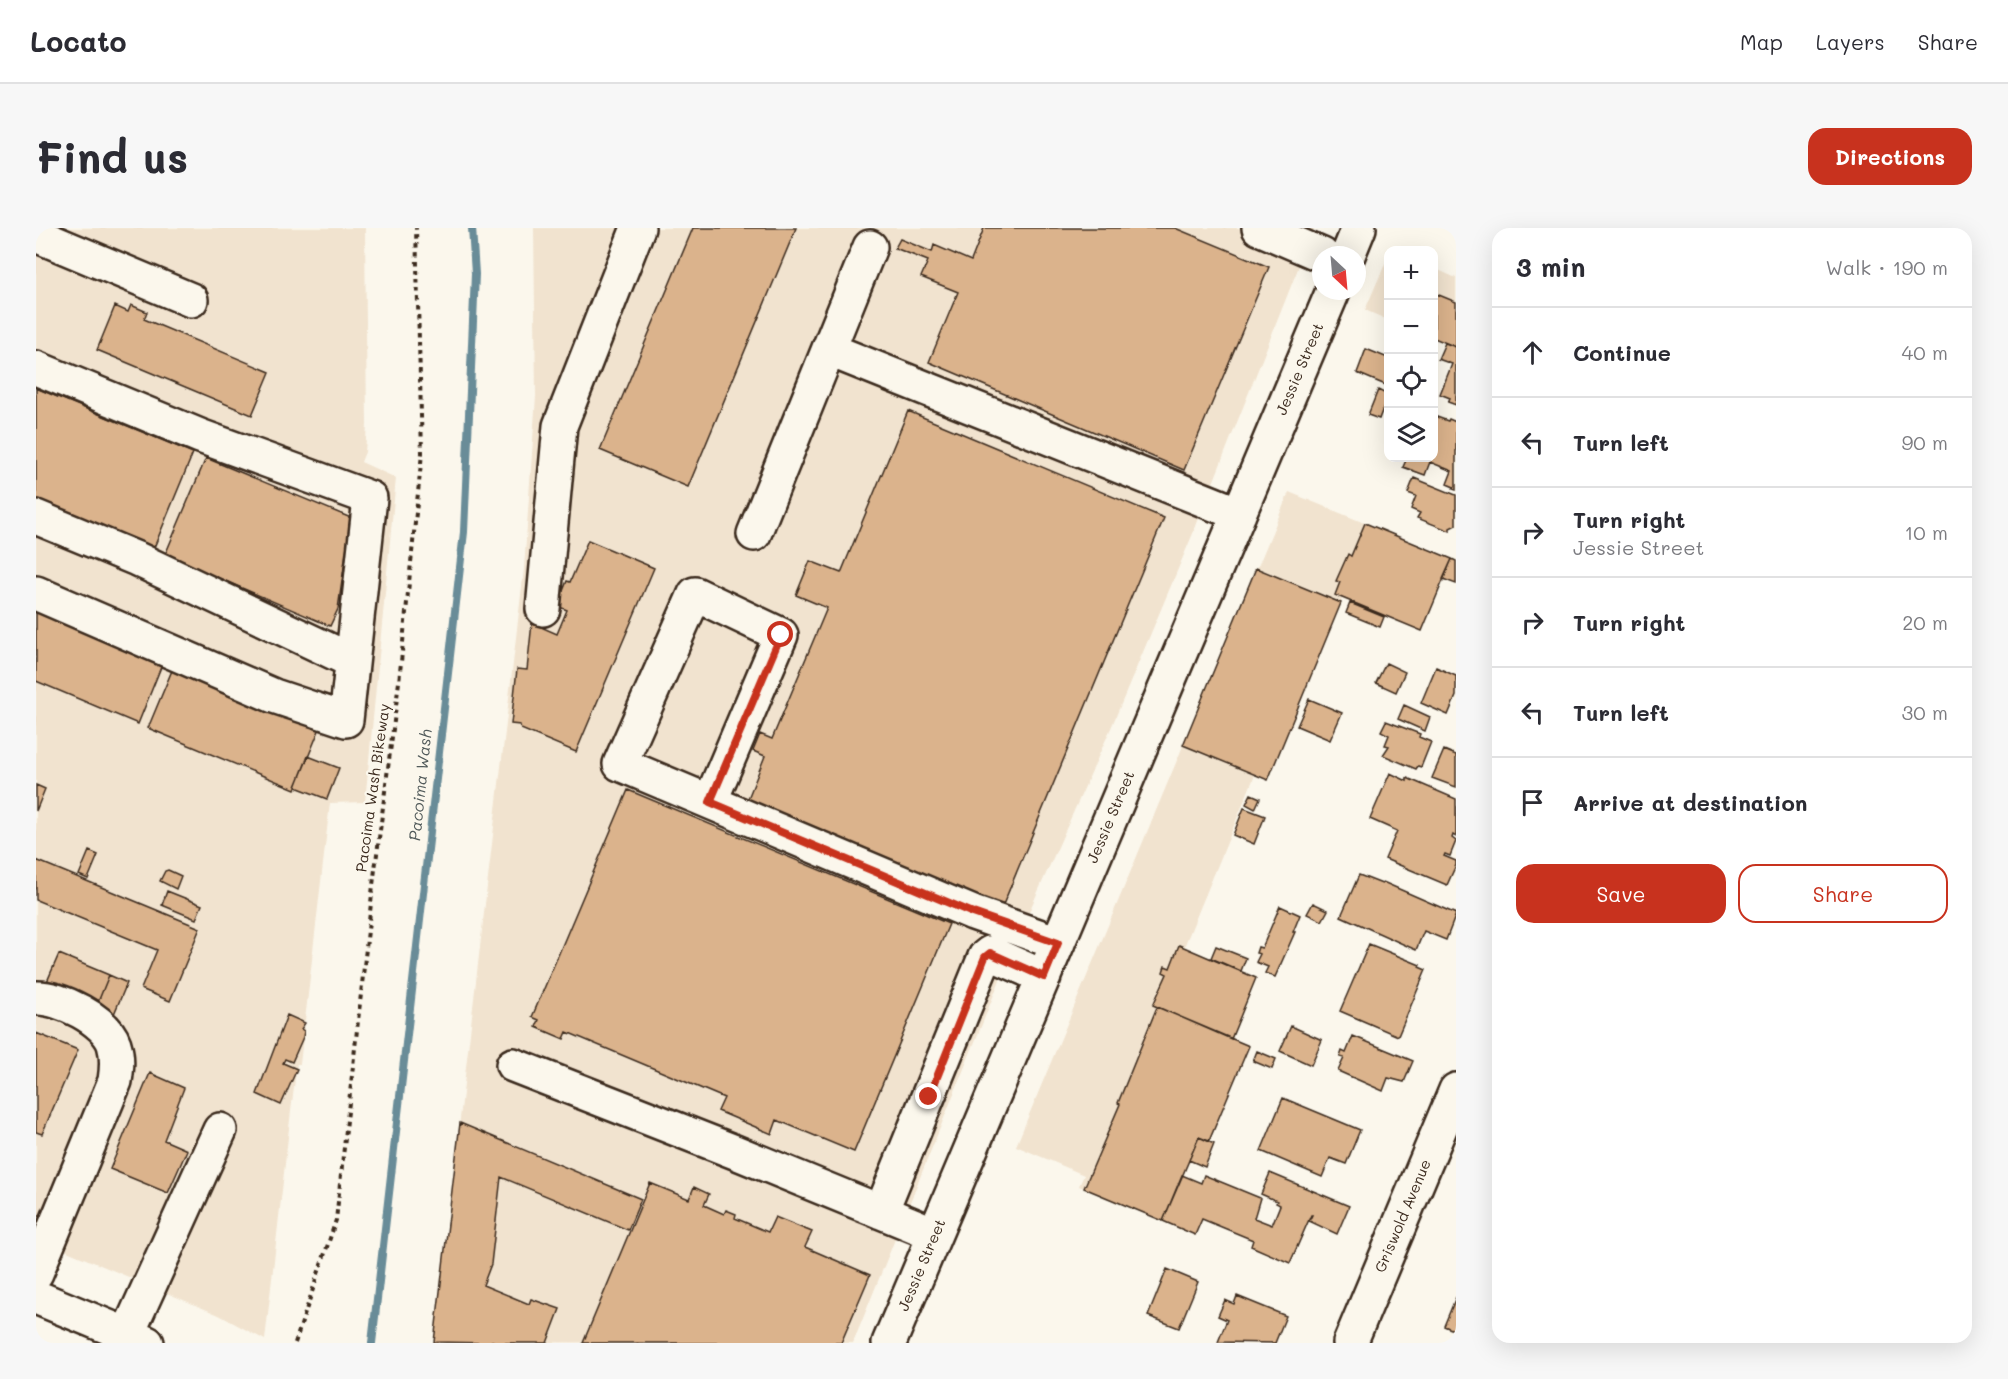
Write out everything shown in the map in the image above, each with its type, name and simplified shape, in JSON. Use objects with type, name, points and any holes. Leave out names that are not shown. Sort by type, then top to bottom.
[{"type":"street","points":[[543,609],[560,426],[638,228]]},
{"type":"street","points":[[1259,228],[1312,251]]},
{"type":"street","points":[[1352,246],[1359,228]]},
{"type":"street","points":[[36,235],[191,300]]},
{"type":"street","points":[[754,534],[870,247]]},
{"type":"street","name":"Jessie Street","points":[[889,1343],[1329,300]]},
{"type":"street","points":[[830,350],[1239,514]]},
{"type":"street","points":[[36,368],[200,436],[370,498],[346,720],[274,696],[36,592]]},
{"type":"street","points":[[36,517],[136,559],[352,661]]},
{"type":"street","points":[[710,802],[781,635],[696,594],[620,764],[710,802],[973,913],[1058,943]]},
{"type":"street","points":[[881,1212],[985,957],[990,953],[1044,977]]},
{"type":"street","points":[[36,998],[70,1006],[101,1024],[114,1042],[118,1062],[115,1081],[36,1273]]},
{"type":"street","points":[[513,1065],[936,1234]]},
{"type":"street","name":"Griswold Avenue","points":[[1350,1343],[1456,1089]]},
{"type":"street","points":[[36,1297],[137,1339],[220,1130]]},
{"type":"path","name":"Pacoima Wash Bikeway","points":[[295,1343],[336,1220],[373,885],[404,638],[422,453],[416,228]]},
{"type":"shaded area","points":[[36,228],[365,228],[367,425],[365,452],[361,462],[396,478],[365,802],[330,803],[265,1340],[219,1315],[36,1238]]},
{"type":"shaded area","points":[[534,228],[1314,228],[1194,531],[1111,728],[1012,950],[853,1343],[434,1342],[524,569],[536,396]]},
{"type":"shaded area","points":[[1384,266],[1384,318],[1365,310]]},
{"type":"shaded area","points":[[1438,270],[1456,278],[1456,347],[1438,340]]},
{"type":"shaded area","points":[[1289,492],[1452,559],[1422,631],[1342,599],[1268,780],[1255,775],[1184,947],[1256,978],[1231,1038],[1249,1046],[1209,1141],[1199,1137],[1163,1221],[1079,1186],[1084,1175],[1016,1146]]},
{"type":"building","points":[[693,228],[796,228],[688,487],[600,450]]},
{"type":"building","points":[[984,228],[1175,228],[1269,267],[1184,470],[929,362],[958,292],[921,277],[928,261],[895,248],[900,239],[932,252],[934,245],[971,261]]},
{"type":"building","points":[[1438,295],[1456,302],[1456,347],[1438,340]]},
{"type":"building","points":[[131,305],[147,312],[144,319],[270,372],[252,415],[97,350],[115,306],[128,312]]},
{"type":"building","points":[[1445,343],[1456,347],[1456,405],[1448,402],[1450,398],[1440,394],[1452,364],[1438,359]]},
{"type":"building","points":[[1366,349],[1384,356],[1384,384],[1357,373]]},
{"type":"building","points":[[36,388],[193,453],[153,550],[36,501]]},
{"type":"building","points":[[1378,390],[1384,393],[1384,406],[1379,419],[1368,415]]},
{"type":"building","points":[[908,411],[1164,518],[1000,912],[745,806],[765,756],[753,751],[760,734],[772,739],[827,608],[796,595],[810,561],[841,573]]},
{"type":"building","points":[[1438,417],[1456,422],[1456,490],[1447,484],[1452,471],[1430,462],[1438,462]]},
{"type":"building","points":[[206,458],[351,518],[338,609],[330,626],[165,555]]},
{"type":"building","points":[[1405,462],[1430,462],[1425,475],[1403,467]]},
{"type":"building","points":[[1414,478],[1456,495],[1456,525],[1450,528],[1450,531],[1417,518],[1420,513],[1411,509],[1416,496],[1408,493]]},
{"type":"building","points":[[1365,523],[1452,559],[1422,631],[1335,595],[1340,582],[1336,581],[1348,554],[1351,556]]},
{"type":"building","points":[[588,540],[654,568],[576,752],[521,729],[520,725],[511,724],[517,669],[527,670],[532,623],[557,634],[567,610],[557,606]]},
{"type":"building","points":[[1452,559],[1456,561],[1456,584],[1443,579]]},
{"type":"building","points":[[1256,568],[1341,603],[1268,780],[1183,745]]},
{"type":"building","points":[[1350,603],[1384,617],[1380,627],[1346,613]]},
{"type":"building","points":[[36,610],[163,662],[138,724],[36,681]]},
{"type":"building","points":[[1386,663],[1405,672],[1396,692],[1376,683]]},
{"type":"building","points":[[1436,667],[1456,676],[1456,696],[1448,715],[1421,703]]},
{"type":"building","points":[[173,668],[320,728],[295,789],[148,728]]},
{"type":"building","points":[[1309,699],[1342,713],[1330,740],[1297,726]]},
{"type":"building","points":[[1404,705],[1430,717],[1425,731],[1398,719]]},
{"type":"building","points":[[1386,721],[1420,734],[1419,737],[1431,742],[1421,767],[1418,766],[1416,769],[1383,755],[1389,746],[1385,745],[1389,735],[1381,731]]},
{"type":"building","points":[[1444,750],[1456,755],[1456,787],[1432,778]]},
{"type":"building","points":[[308,756],[339,768],[327,799],[296,787]]},
{"type":"building","points":[[1390,773],[1456,799],[1456,837],[1453,835],[1452,838],[1456,841],[1450,856],[1445,854],[1444,856],[1456,861],[1456,865],[1447,885],[1385,859],[1397,831],[1370,819]]},
{"type":"building","points":[[36,785],[45,789],[36,811]]},
{"type":"building","points":[[628,790],[949,924],[854,1152],[777,1120],[772,1134],[718,1111],[724,1098],[567,1032],[564,1039],[536,1027],[539,1020],[532,1017]]},
{"type":"building","points":[[1251,794],[1260,798],[1255,809],[1246,804]]},
{"type":"building","points":[[1244,808],[1265,816],[1254,844],[1233,835]]},
{"type":"building","points":[[89,851],[98,855],[88,879],[79,875]]},
{"type":"building","points":[[36,860],[200,928],[170,1001],[141,989],[157,950],[36,900]]},
{"type":"building","points":[[168,870],[181,876],[176,889],[160,881],[165,871]]},
{"type":"building","points":[[1359,875],[1382,884],[1383,882],[1456,914],[1446,940],[1424,931],[1416,950],[1341,916]]},
{"type":"building","points":[[167,891],[202,905],[196,919],[162,905]]},
{"type":"building","points":[[1313,903],[1328,910],[1322,921],[1307,914]]},
{"type":"building","points":[[1280,906],[1300,915],[1275,977],[1265,973],[1268,967],[1256,962],[1260,954],[1256,953],[1258,947],[1262,948]]},
{"type":"building","points":[[1369,944],[1420,965],[1419,967],[1426,970],[1398,1036],[1340,1011]]},
{"type":"building","points":[[1179,945],[1256,978],[1231,1039],[1153,1005],[1167,974],[1163,972],[1165,966],[1170,968]]},
{"type":"building","points":[[1216,946],[1246,958],[1241,971],[1211,958]]},
{"type":"building","points":[[59,954],[109,975],[96,1007],[46,984]]},
{"type":"building","points":[[109,975],[127,983],[114,1014],[96,1007]]},
{"type":"building","points":[[1157,1007],[1249,1046],[1209,1141],[1199,1137],[1163,1221],[1084,1188],[1120,1104],[1118,1103]]},
{"type":"building","points":[[287,1015],[305,1023],[301,1029],[304,1031],[303,1037],[292,1062],[285,1059],[283,1063],[297,1069],[281,1105],[257,1094]]},
{"type":"building","points":[[1291,1026],[1322,1040],[1311,1065],[1280,1051]]},
{"type":"building","points":[[36,1033],[78,1050],[42,1134],[36,1132]]},
{"type":"building","points":[[1353,1036],[1413,1061],[1404,1082],[1388,1078],[1383,1091],[1338,1071],[1344,1058],[1340,1057],[1342,1051],[1346,1053]]},
{"type":"building","points":[[1257,1051],[1276,1059],[1272,1069],[1253,1061]]},
{"type":"building","points":[[150,1073],[184,1088],[164,1140],[187,1150],[168,1193],[110,1169]]},
{"type":"building","points":[[1283,1098],[1360,1130],[1346,1164],[1330,1158],[1322,1177],[1261,1151]]},
{"type":"building","points":[[460,1123],[641,1199],[628,1230],[501,1177],[491,1264],[483,1285],[529,1304],[531,1299],[560,1309],[547,1343],[434,1342]]},
{"type":"building","points":[[1199,1137],[1214,1144],[1205,1167],[1189,1160]]},
{"type":"building","points":[[1270,1173],[1349,1206],[1337,1234],[1309,1221],[1311,1215],[1290,1263],[1251,1246],[1253,1240],[1202,1219],[1195,1235],[1163,1221],[1182,1175],[1201,1183],[1204,1175],[1260,1198],[1254,1218],[1272,1225],[1280,1205],[1276,1203],[1277,1201],[1261,1194]]},
{"type":"building","points":[[650,1183],[689,1199],[694,1187],[709,1194],[704,1205],[724,1214],[726,1210],[736,1214],[735,1218],[768,1232],[775,1217],[812,1232],[805,1247],[870,1275],[841,1343],[583,1343]]},
{"type":"building","points":[[1167,1269],[1198,1282],[1179,1328],[1148,1316]]},
{"type":"building","points":[[1237,1296],[1286,1316],[1275,1343],[1218,1342],[1227,1320],[1218,1316],[1225,1300],[1234,1304]]},
{"type":"building","points":[[1456,1297],[1456,1331],[1444,1326]]},
{"type":"waterway","name":"Pacoima Wash","points":[[372,1343],[464,532],[475,274],[472,228]]},
{"type":"route","points":[[781,635],[710,802],[973,913],[1058,943],[1044,977],[990,953],[985,957],[929,1097]]}]
